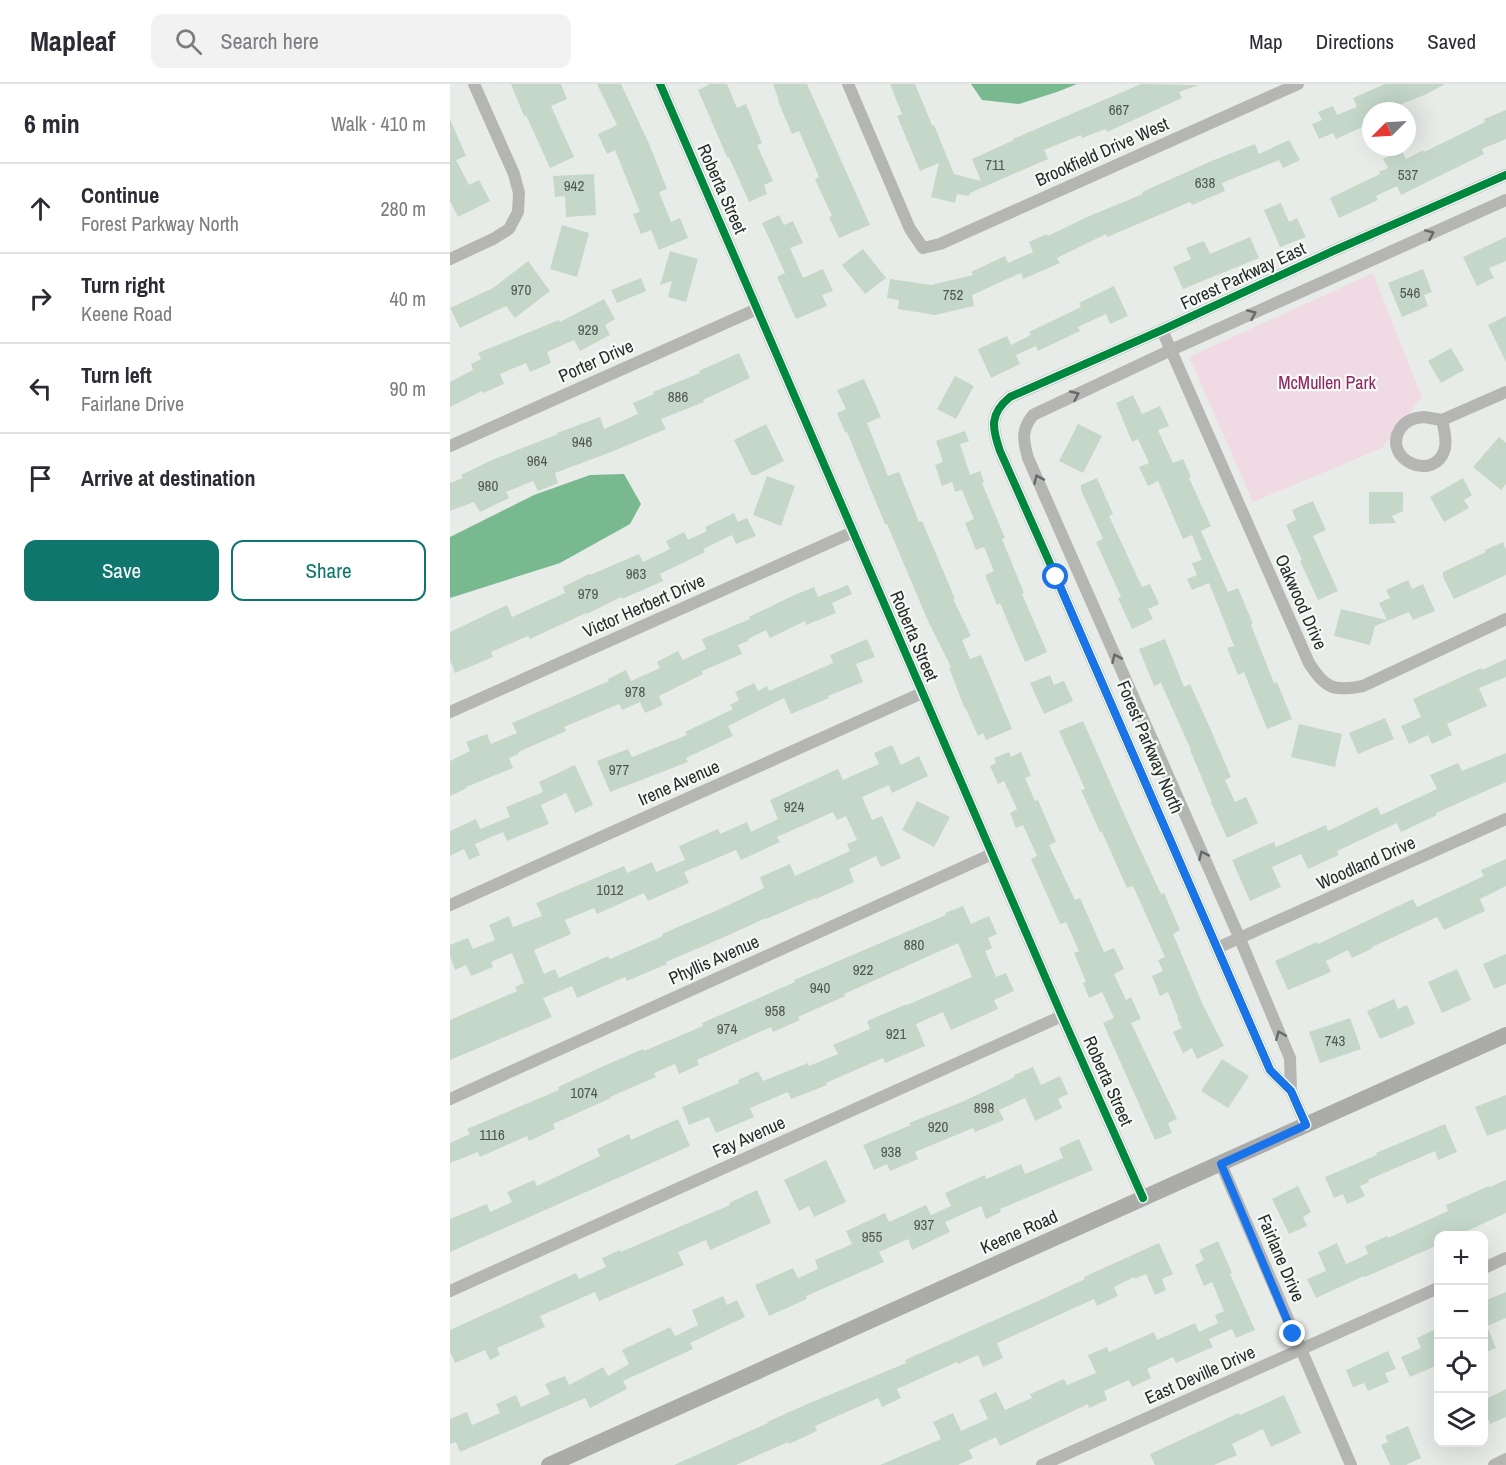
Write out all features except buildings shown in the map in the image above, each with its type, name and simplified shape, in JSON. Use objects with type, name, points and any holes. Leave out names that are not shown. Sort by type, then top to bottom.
[{"type":"main road","name":"Keene Road","points":[[549,1465],[1506,1035]]},
{"type":"street","points":[[450,259],[509,229],[518,212],[519,194],[514,174],[474,84]]},
{"type":"street","name":"Roberta Street","points":[[660,84],[1062,1016],[1143,1198]]},
{"type":"street","name":"Brookfield Drive West","points":[[848,84],[910,229],[923,248],[939,244],[1298,84]]},
{"type":"street","name":"Forest Parkway East","points":[[997,410],[1010,397],[1506,175]]},
{"type":"street","name":"Forest Parkway East","points":[[1025,424],[1033,415],[1171,350],[1506,200]]},
{"type":"street","name":"Porter Drive","points":[[450,446],[757,309]]},
{"type":"street","name":"Oakwood Drive","points":[[1162,330],[1304,652],[1318,678],[1332,687],[1347,689],[1363,686],[1506,619]]},
{"type":"street","points":[[1442,420],[1446,439],[1443,454],[1431,465],[1423,467],[1408,463],[1398,450],[1396,442],[1402,426],[1408,421],[1416,418],[1442,420],[1506,392]]},
{"type":"street","name":"Forest Parkway North","points":[[997,410],[994,432],[1000,451],[1270,1070],[1291,1091],[1306,1125]]},
{"type":"street","name":"Forest Parkway North","points":[[1025,424],[1024,444],[1028,458],[1290,1058],[1291,1091]]},
{"type":"street","name":"Victor Herbert Drive","points":[[450,712],[853,532]]},
{"type":"street","points":[[1056,577],[1077,568]]},
{"type":"street","name":"Irene Avenue","points":[[450,905],[922,693]]},
{"type":"street","name":"Woodland Drive","points":[[1217,948],[1506,819]]},
{"type":"street","name":"Phyllis Avenue","points":[[450,1099],[992,854]]},
{"type":"street","name":"Fay Avenue","points":[[450,1291],[1062,1016]]},
{"type":"street","name":"Fairlane Drive","points":[[1221,1164],[1351,1465]]},
{"type":"street","points":[[1488,1266],[1506,1258]]},
{"type":"street","name":"East Deville Drive","points":[[1042,1465],[1434,1290]]},
{"type":"street","points":[[1494,1465],[1506,1459]]},
{"type":"green space","name":"McMullen Park","points":[[1373,273],[1422,397],[1382,448],[1253,502],[1189,357]]},
{"type":"shaded area","points":[[971,84],[1077,84],[1019,104],[982,100]]},
{"type":"shaded area","points":[[624,474],[641,504],[630,524],[560,563],[450,598],[450,537],[534,495],[590,475]]},
{"type":"cycle path","points":[[660,84],[1062,1016],[1143,1198]]},
{"type":"cycle path","points":[[1306,1125],[1291,1091],[1270,1070],[1000,451],[994,428],[995,415],[1010,397],[1506,175]]},
{"type":"route","points":[[1056,577],[1270,1070],[1291,1091],[1306,1125],[1221,1164],[1293,1334]]}]
